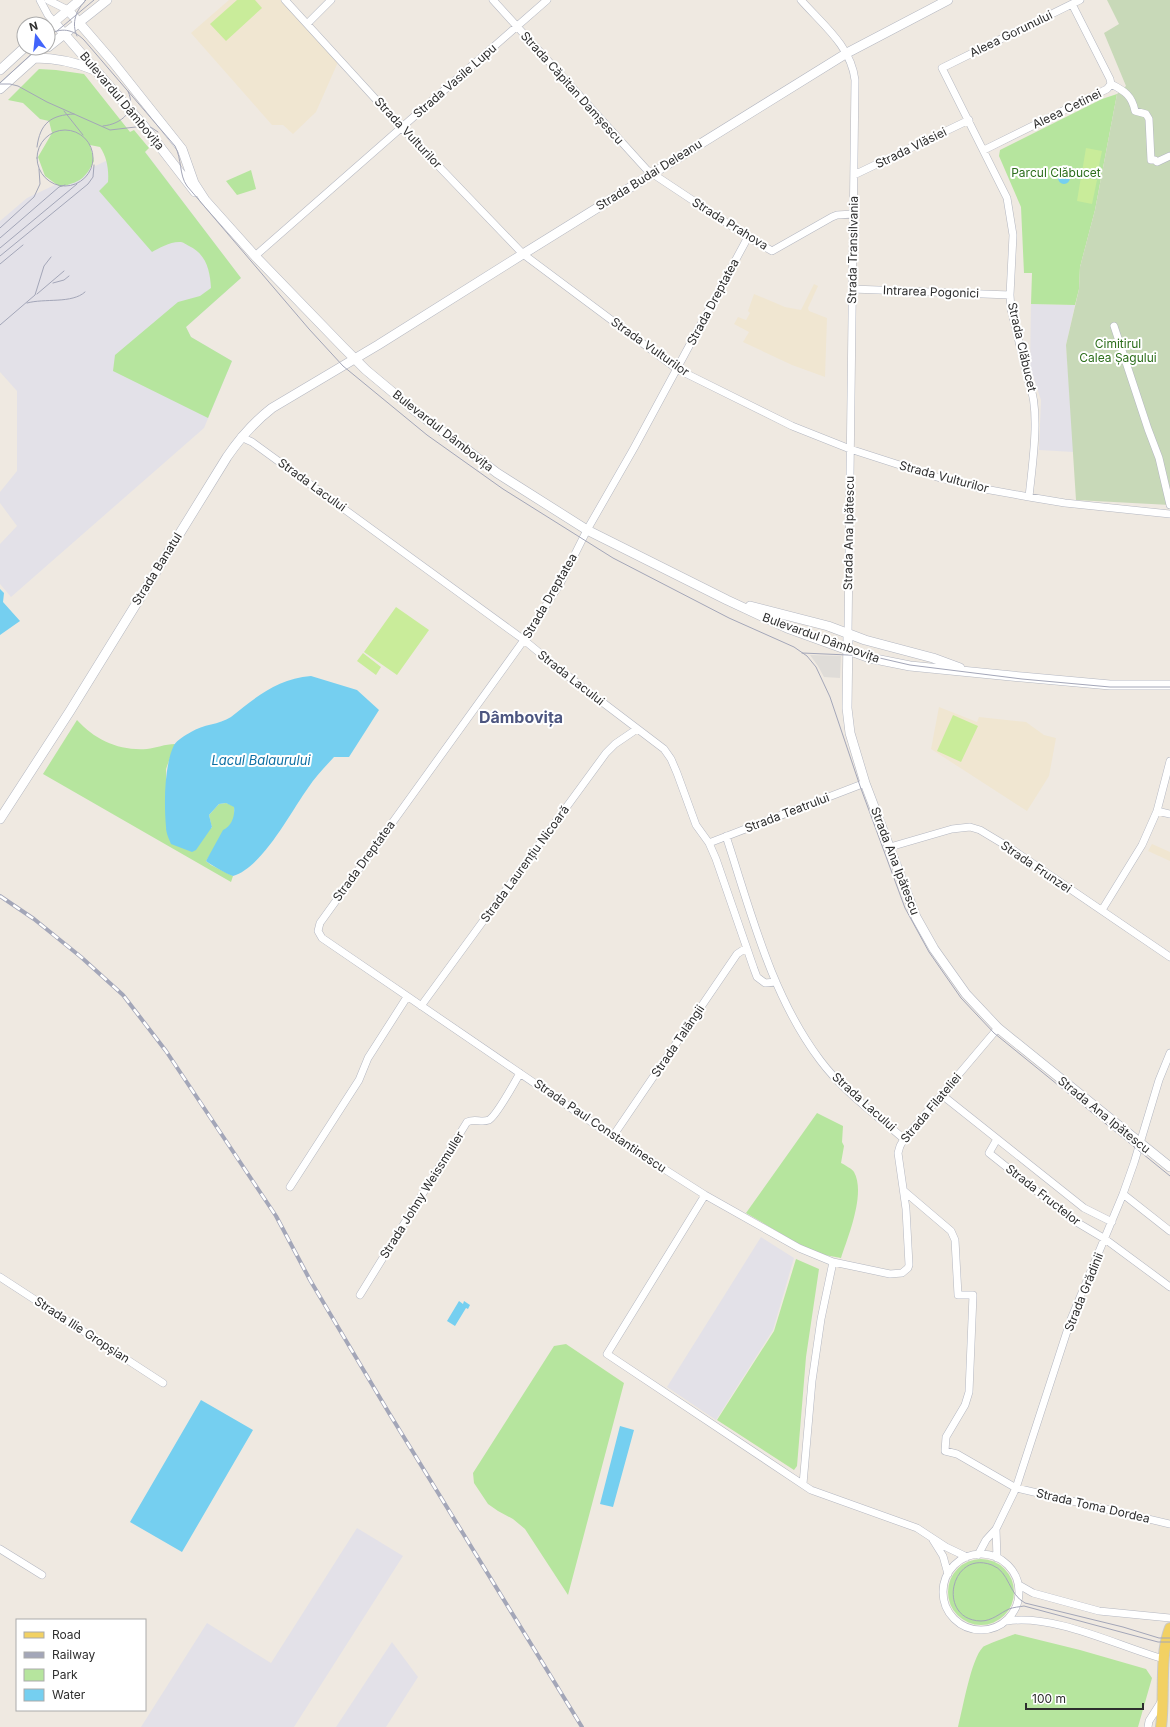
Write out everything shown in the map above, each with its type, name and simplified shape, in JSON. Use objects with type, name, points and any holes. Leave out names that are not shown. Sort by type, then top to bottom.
[{"type":"main road","points":[[56,21],[80,0]]},
{"type":"main road","points":[[56,41],[107,0]]},
{"type":"main road","name":"Strada Budai Deleanu","points":[[355,359],[847,53],[948,0]]},
{"type":"main road","name":"Bulevardul Dâmbovița","points":[[68,10],[112,61],[182,149],[194,183],[205,200],[255,256],[355,359],[414,410],[497,474],[587,530],[727,600],[787,628],[870,658],[910,666],[966,670],[1110,685],[1170,685]]},
{"type":"main road","name":"Bulevardul Dâmbovița","points":[[56,28],[65,34],[144,126],[194,191],[205,200]]},
{"type":"main road","points":[[0,70],[16,55]]},
{"type":"main road","points":[[0,89],[38,56]]},
{"type":"main road","points":[[35,58],[55,59],[81,64],[96,71]]},
{"type":"main road","name":"Strada Banatul","points":[[0,819],[242,437],[259,418],[272,408],[355,359]]},
{"type":"main road","name":"Bulevardul Dâmbovița","points":[[727,600],[828,626],[865,640],[934,658],[966,670]]},
{"type":"main road","name":"Strada Ana Ipătescu","points":[[848,634],[848,720],[850,734],[865,783],[916,917],[934,949],[966,994],[998,1028],[1170,1167]]},
{"type":"main road","points":[[1161,1727],[1167,1660],[1167,1638],[1170,1628]]},
{"type":"street","name":"Bulevardul Dâmbovița","points":[[40,0],[48,16]]},
{"type":"street","name":"Bulevardul Dâmbovița","points":[[48,0],[68,10]]},
{"type":"street","name":"Strada Vulturilor","points":[[285,0],[402,128],[523,254],[677,369],[792,426],[850,449],[940,478],[979,488],[1065,503],[1170,514]]},
{"type":"street","points":[[307,24],[331,0]]},
{"type":"street","name":"Strada Căpitan Damșescu","points":[[493,0],[652,174]]},
{"type":"street","name":"Strada Vasile Lupu","points":[[255,256],[547,0]]},
{"type":"street","name":"Strada Transilvania","points":[[801,0],[840,43],[847,53],[856,80],[850,449]]},
{"type":"street","name":"Aleea Gorunului","points":[[942,68],[1080,0]]},
{"type":"street","name":"Aleea Cetinei","points":[[984,150],[1107,89],[1111,84],[1110,78],[1072,4]]},
{"type":"street","name":"Strada Clăbucet","points":[[942,68],[1008,198],[1012,224],[1013,247],[1010,295],[1011,310],[1029,383],[1033,391],[1036,410],[1029,497]]},
{"type":"street","points":[[1111,84],[1122,90],[1133,101],[1135,111],[1146,114],[1149,119],[1151,160],[1155,160],[1157,162],[1170,156]]},
{"type":"street","name":"Strada Vlăsiei","points":[[854,176],[968,120]]},
{"type":"street","name":"Strada Prahova","points":[[652,174],[772,251],[832,217],[837,215],[853,214]]},
{"type":"street","name":"Strada Dreptatea","points":[[318,932],[320,923],[524,640],[561,582],[587,530],[634,448],[748,237]]},
{"type":"street","name":"Intrarea Pogonici","points":[[852,289],[1010,295]]},
{"type":"street","points":[[1114,326],[1148,429],[1168,480],[1170,505]]},
{"type":"street","name":"Strada Lacului","points":[[242,437],[252,442],[320,490],[524,640],[664,749],[671,759],[696,825],[709,843],[716,859],[756,973],[761,981],[765,983],[776,982]]},
{"type":"street","name":"Strada Ana Ipătescu","points":[[848,634],[850,449]]},
{"type":"street","name":"Strada Laurențiu Nicoară","points":[[421,1006],[595,768],[611,748],[637,729]]},
{"type":"street","points":[[1102,910],[1142,844],[1158,811],[1170,760]]},
{"type":"street","name":"Strada Teatrului","points":[[709,843],[865,783]]},
{"type":"street","points":[[1158,811],[1170,814]]},
{"type":"street","name":"Strada Frunzei","points":[[890,847],[952,830],[970,827],[980,830],[1102,910],[1170,957]]},
{"type":"street","name":"Strada Lacului","points":[[726,836],[776,982],[797,1025],[820,1061],[840,1084],[904,1139]]},
{"type":"street","name":"Strada Paul Constantinescu","points":[[318,932],[322,938],[606,1132],[705,1195],[799,1248],[833,1262],[897,1275],[905,1271]]},
{"type":"street","name":"Strada Talăngii","points":[[613,1136],[737,954],[746,948]]},
{"type":"street","points":[[290,1187],[359,1080],[368,1058],[408,997]]},
{"type":"street","name":"Strada Filateliei","points":[[905,1271],[909,1265],[909,1259],[904,1191],[898,1153],[900,1146],[904,1139],[998,1028]]},
{"type":"street","name":"Strada Grădinii","points":[[978,1554],[986,1540],[996,1529],[1016,1488],[1071,1319],[1123,1194],[1159,1080],[1170,1054]]},
{"type":"street","name":"Strada Johny Weissmuller","points":[[360,1294],[467,1122],[474,1119],[485,1121],[493,1117],[520,1073]]},
{"type":"street","name":"Strada Fructelor","points":[[942,1095],[1084,1208],[1112,1222]]},
{"type":"street","name":"Strada Fructelor","points":[[997,1139],[989,1153],[1073,1220],[1105,1239],[1170,1287]]},
{"type":"street","name":"Strada Toma Dordea","points":[[904,1191],[951,1231],[955,1240],[958,1294],[973,1295],[969,1392],[965,1405],[946,1437],[945,1451],[957,1454],[1016,1488],[1170,1524]]},
{"type":"street","points":[[1123,1194],[1170,1231]]},
{"type":"street","points":[[705,1195],[607,1354],[812,1490],[917,1528],[967,1557]]},
{"type":"street","points":[[803,1484],[814,1366],[821,1319],[833,1262]]},
{"type":"street","name":"Strada Ilie Gropșian","points":[[0,1278],[163,1383]]},
{"type":"street","name":"Strada Grădinii","points":[[996,1529],[997,1558]]},
{"type":"street","points":[[932,1538],[943,1556],[948,1574]]},
{"type":"street","points":[[0,1549],[42,1575]]},
{"type":"street","points":[[978,1554],[997,1558],[1011,1568],[1019,1585],[1019,1600],[1013,1613],[1007,1621],[998,1627],[987,1630],[970,1629],[961,1625],[950,1614],[944,1603],[943,1590],[948,1574],[956,1564],[967,1557],[978,1554]]},
{"type":"street","points":[[1019,1585],[1033,1593],[1099,1611],[1170,1618]]},
{"type":"street","points":[[1007,1621],[1032,1620],[1075,1630],[1167,1660]]},
{"type":"street","points":[[1148,1727],[1149,1720],[1163,1699]]},
{"type":"shaded area","points":[[229,0],[281,0],[338,62],[316,112],[293,134],[283,125],[272,125],[191,33]]},
{"type":"shaded area","points":[[140,145],[241,278],[186,327],[191,337],[232,361],[204,428],[11,597],[0,584],[0,544],[17,526],[0,503],[0,492],[17,471],[17,391],[0,372],[0,221],[27,198]]},
{"type":"shaded area","points":[[814,284],[818,286],[808,308],[809,311],[827,318],[825,377],[792,365],[743,342],[749,332],[734,324],[738,317],[746,320],[750,313],[748,311],[754,294],[785,307],[801,310]]},
{"type":"shaded area","points":[[1031,304],[1075,305],[1066,345],[1074,452],[1039,450],[1041,400],[1030,367]]},
{"type":"shaded area","points":[[810,655],[841,656],[840,678],[824,677]]},
{"type":"shaded area","points":[[939,707],[977,722],[979,717],[1026,722],[1044,735],[1056,738],[1049,776],[1027,811],[931,749]]},
{"type":"shaded area","points":[[1152,844],[1170,852],[1170,861],[1148,851]]},
{"type":"shaded area","points":[[761,1237],[794,1258],[773,1330],[716,1420],[667,1387]]},
{"type":"shaded area","points":[[357,1528],[403,1556],[294,1727],[141,1727],[207,1623],[271,1663]]},
{"type":"shaded area","points":[[392,1642],[418,1677],[386,1727],[336,1727]]},
{"type":"green space","points":[[237,0],[255,0],[262,8],[226,41],[210,24]]},
{"type":"green space","name":"Cimitirul Calea Șagului","points":[[1107,0],[1170,0],[1170,505],[1076,500],[1066,345],[1079,289],[1080,267],[1095,210],[1117,94],[1126,86],[1104,33],[1119,24]]},
{"type":"green space","points":[[39,69],[84,74],[130,132],[134,130],[149,148],[145,152],[241,278],[186,327],[191,337],[232,361],[208,418],[113,371],[115,355],[178,302],[200,296],[211,288],[210,275],[206,263],[195,249],[182,242],[169,244],[152,252],[99,191],[108,182],[108,168],[106,159],[100,147],[90,145],[94,161],[88,172],[81,179],[60,187],[45,176],[38,157],[52,133],[49,121],[40,119],[23,103],[8,100]]},
{"type":"green space","name":"Parcul Clăbucet","points":[[1117,94],[1095,210],[1080,267],[1079,289],[1075,305],[1031,304],[1032,273],[1024,273],[1021,207],[999,156],[1000,150],[1102,99]]},
{"type":"green space","points":[[1086,148],[1102,151],[1097,175],[1082,172]]},
{"type":"green space","points":[[251,170],[256,189],[237,195],[226,181]]},
{"type":"green space","points":[[1081,177],[1097,180],[1092,204],[1077,201]]},
{"type":"green space","points":[[396,607],[429,630],[397,675],[364,652]]},
{"type":"green space","points":[[363,653],[381,667],[376,675],[357,661]]},
{"type":"green space","points":[[953,715],[978,726],[961,762],[937,751]]},
{"type":"green space","points":[[77,720],[92,733],[108,743],[117,746],[147,749],[175,744],[166,769],[166,828],[212,828],[209,815],[219,804],[226,803],[234,806],[234,819],[206,861],[233,876],[231,882],[43,774]]},
{"type":"green space","points":[[817,1113],[843,1126],[842,1142],[844,1146],[841,1163],[854,1172],[857,1181],[858,1191],[855,1215],[841,1258],[814,1253],[746,1213]]},
{"type":"green space","points":[[796,1259],[819,1269],[806,1357],[797,1466],[794,1470],[717,1420],[774,1331]]},
{"type":"green space","points":[[566,1344],[624,1383],[568,1595],[525,1529],[513,1519],[488,1504],[474,1483],[473,1473],[554,1346]]},
{"type":"green space","points":[[981,1559],[994,1562],[1004,1569],[1011,1579],[1014,1592],[1011,1605],[1004,1615],[994,1622],[981,1625],[968,1622],[958,1615],[951,1605],[948,1592],[951,1579],[958,1569],[968,1562]]},
{"type":"green space","points":[[1015,1634],[1080,1650],[1146,1669],[1152,1678],[1138,1727],[958,1727],[971,1673],[979,1653],[983,1647]]},
{"type":"water","points":[[1066,172],[1069,173],[1069,183],[1062,184],[1059,183],[1058,176],[1059,173]]},
{"type":"water","points":[[0,589],[4,593],[3,602],[20,621],[0,635]]},
{"type":"water","name":"Lacul Balaurului","points":[[311,676],[357,690],[379,710],[349,757],[334,757],[320,772],[275,838],[265,851],[244,871],[233,876],[206,861],[223,830],[229,826],[232,820],[234,807],[226,803],[219,804],[209,815],[212,827],[196,850],[192,852],[171,844],[166,829],[165,807],[168,763],[175,743],[196,729],[226,720],[258,696],[277,685]]},
{"type":"water","points":[[459,1301],[463,1304],[464,1301],[470,1305],[468,1309],[466,1308],[455,1326],[447,1321]]},
{"type":"water","points":[[201,1400],[253,1430],[182,1552],[130,1522]]},
{"type":"water","points":[[620,1426],[634,1430],[613,1507],[600,1504]]},
{"type":"tram line","points":[[77,36],[74,26],[77,12],[86,0]]},
{"type":"tram line","points":[[57,31],[94,0]]},
{"type":"tram line","points":[[56,31],[67,30],[80,36],[175,146],[179,156],[184,182],[187,186],[309,329],[343,366],[427,435],[503,489],[613,558],[729,618],[794,647],[807,656],[816,667],[830,697],[860,786],[905,908],[929,952],[961,998],[994,1033],[1170,1176]]},
{"type":"tram line","points":[[0,83],[29,56]]},
{"type":"tram line","points":[[0,84],[18,86],[47,102],[110,130],[144,126],[152,128],[158,132]]},
{"type":"tram line","points":[[103,126],[110,125],[122,119],[126,115],[131,105],[128,91]]},
{"type":"tram line","points":[[64,111],[83,135]]},
{"type":"tram line","points":[[37,147],[41,132],[48,122],[59,116],[74,114]]},
{"type":"tram line","points":[[65,130],[76,132],[85,138],[91,147],[93,158],[91,169],[85,178],[76,184],[65,186],[54,184],[45,178],[39,169],[37,158],[39,147],[45,138],[54,132],[65,130]]},
{"type":"tram line","points":[[0,256],[88,184],[93,177],[94,165]]},
{"type":"tram line","points":[[0,228],[34,197],[40,184],[39,169]]},
{"type":"tram line","points":[[0,248],[77,184]]},
{"type":"tram line","points":[[0,238],[59,187],[65,185]]},
{"type":"tram line","points":[[0,264],[23,245]]},
{"type":"tram line","points":[[0,325],[35,295],[44,266],[51,257]]},
{"type":"tram line","points":[[37,294],[64,271]]},
{"type":"tram line","points":[[53,283],[64,280],[69,276]]},
{"type":"tram line","points":[[27,303],[73,298],[80,296],[85,292]]},
{"type":"tram line","points":[[802,653],[871,656],[910,665],[1022,679],[1110,687],[1170,687]]},
{"type":"tram line","points":[[1170,1638],[1159,1638],[1123,1627],[1025,1603],[1015,1594],[1006,1578],[998,1568],[992,1565],[978,1563],[966,1567],[958,1575],[954,1587],[954,1599],[958,1610],[967,1618],[985,1621],[1009,1609],[1024,1606],[1158,1642],[1170,1642]]},
{"type":"railway","points":[[0,896],[34,919],[81,957],[123,995],[166,1051],[276,1216],[310,1280],[389,1413],[582,1727]]},
{"type":"district","name":"Dâmbovița","points":[[521,717]]}]
